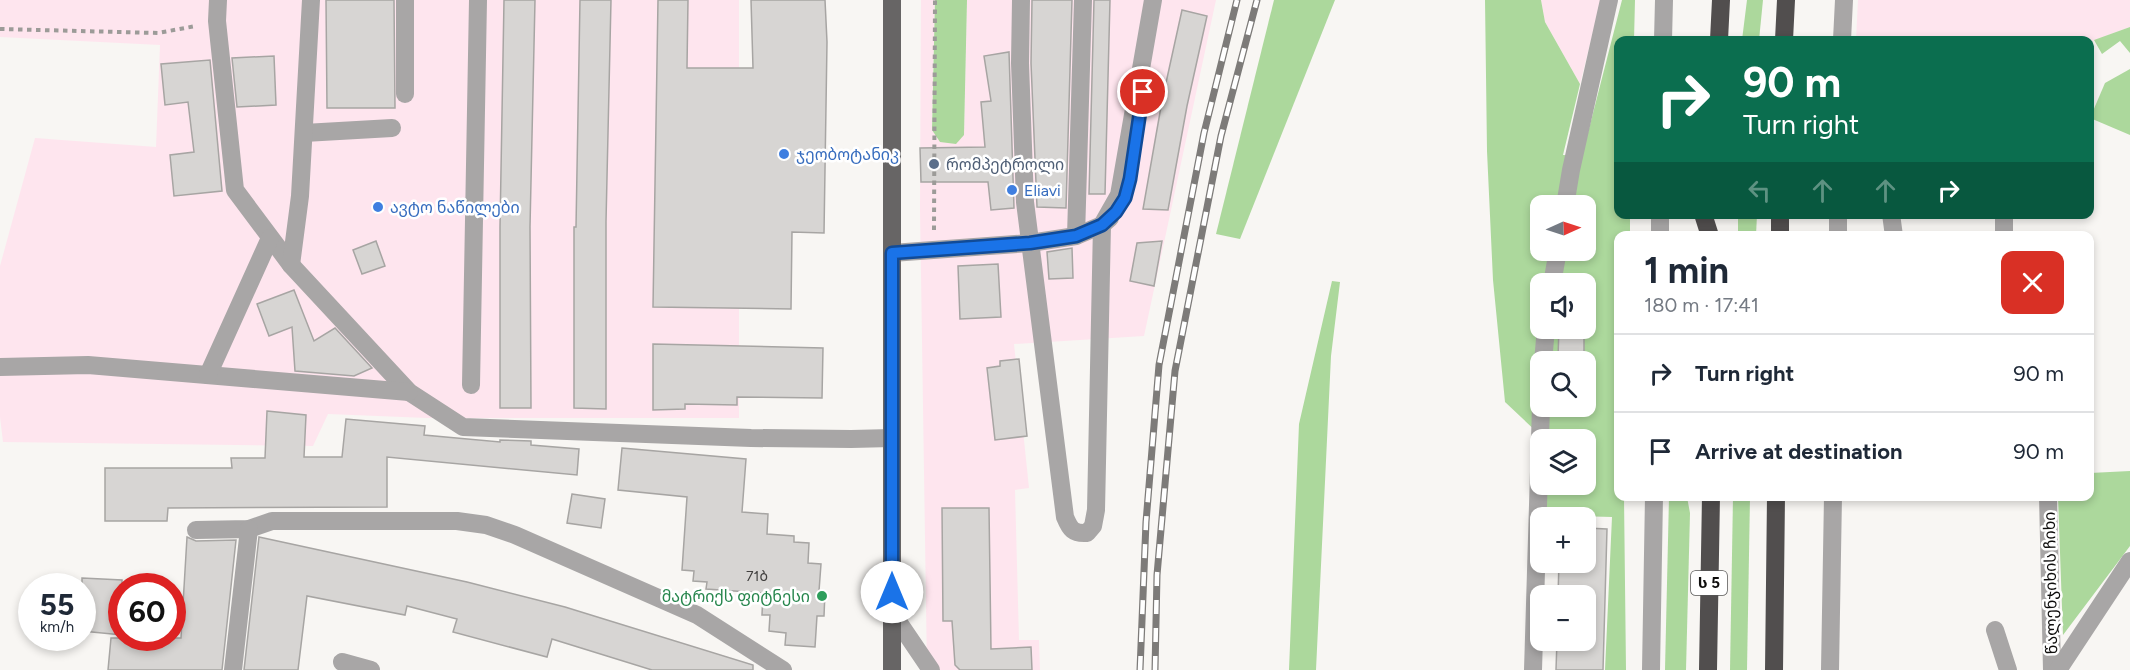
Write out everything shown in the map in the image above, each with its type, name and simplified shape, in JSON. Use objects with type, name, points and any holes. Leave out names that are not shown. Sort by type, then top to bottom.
[{"type":"highway","points":[[1719,36],[1721,0]]},
{"type":"highway","points":[[1784,36],[1786,0]]},
{"type":"highway","name":"ს 5","points":[[1708,670],[1711,501]]},
{"type":"highway","points":[[1774,670],[1776,501]]},
{"type":"main road","points":[[892,0],[892,670]]},
{"type":"street","points":[[218,0],[217,21],[235,190],[291,265],[409,392],[463,427],[751,438],[892,438]]},
{"type":"street","points":[[291,265],[300,196],[311,0]]},
{"type":"street","points":[[405,0],[405,94]]},
{"type":"street","points":[[471,385],[478,0]]},
{"type":"street","points":[[1021,0],[1020,63],[1025,202],[1065,517],[1070,529],[1078,534],[1087,533],[1093,526],[1096,510],[1102,225],[1119,195],[1153,0]]},
{"type":"street","points":[[1076,236],[1083,0]]},
{"type":"street","points":[[892,253],[1030,243],[1076,236],[1102,225],[1116,212],[1125,198],[1130,179],[1160,0]]},
{"type":"street","points":[[1567,195],[1610,0]]},
{"type":"street","points":[[1664,0],[1664,36]]},
{"type":"street","points":[[1842,36],[1844,0]]},
{"type":"street","points":[[304,133],[392,128]]},
{"type":"street","points":[[208,375],[270,238]]},
{"type":"street","points":[[0,367],[88,365],[409,392]]},
{"type":"street","points":[[1533,670],[1540,417]]},
{"type":"street","points":[[1651,670],[1654,501]]},
{"type":"street","points":[[1830,670],[1833,501]]},
{"type":"street","name":"წალენჯიხის ჩიხი","points":[[2048,501],[2052,670]]},
{"type":"street","points":[[196,530],[249,529],[272,521],[457,521],[486,525],[515,535],[698,615],[783,670]]},
{"type":"street","points":[[233,670],[249,529]]},
{"type":"street","points":[[2058,670],[2130,561]]},
{"type":"street","points":[[892,614],[931,670]]},
{"type":"street","points":[[1995,630],[2008,670]]},
{"type":"street","points":[[342,662],[371,670]]},
{"type":"path","points":[[934,249],[935,0]]},
{"type":"path","points":[[0,29],[158,33],[217,21]]},
{"type":"shaded area","name":"ავტო ნაწილები","points":[[0,0],[739,0],[739,418],[427,418],[328,414],[313,446],[3,442],[0,417],[0,266],[35,138],[156,147],[160,45],[0,37]]},
{"type":"shaded area","points":[[921,0],[935,0],[932,130],[964,135],[967,0],[1216,0],[1144,336],[1014,344],[1029,488],[1015,490],[1019,640],[1039,640],[1040,670],[927,670],[920,209]]},
{"type":"shaded area","points":[[1541,0],[1601,0],[1580,84],[1545,22]]},
{"type":"shaded area","points":[[1858,0],[2130,0],[2130,27],[2094,40],[2094,36],[1856,36]]},
{"type":"green space","points":[[935,0],[967,0],[964,135],[956,144],[940,142],[932,130]]},
{"type":"green space","points":[[1274,0],[1335,0],[1240,239],[1216,234]]},
{"type":"green space","points":[[1485,0],[1541,0],[1545,22],[1580,84],[1563,155],[1582,156],[1622,0],[1635,0],[1634,36],[1614,36],[1614,219],[1630,219],[1630,231],[1614,231],[1614,501],[1624,501],[1626,670],[1605,670],[1612,517],[1596,517],[1596,507],[1540,507],[1540,495],[1596,495],[1596,429],[1534,429],[1505,402],[1493,280],[1487,151]]},
{"type":"green space","points":[[1747,0],[1763,0],[1759,36],[1742,36]]},
{"type":"green space","points":[[2130,27],[2130,53],[2120,41],[2102,54],[2094,40]]},
{"type":"green space","points":[[2130,69],[2130,135],[2094,120],[2094,109],[2105,83]]},
{"type":"green space","points":[[1738,219],[1757,219],[1756,231],[1738,231]]},
{"type":"green space","points":[[1332,281],[1340,282],[1331,356],[1316,670],[1289,670],[1299,424]]},
{"type":"green space","points":[[2130,471],[2130,546],[2063,635],[2058,501],[2094,501],[2094,473]]},
{"type":"green space","points":[[1669,501],[1688,501],[1690,513],[1686,670],[1665,670]]},
{"type":"green space","points":[[1733,501],[1750,501],[1747,670],[1730,670]]},
{"type":"building","points":[[326,0],[394,0],[395,108],[327,108]]},
{"type":"building","points":[[504,0],[535,0],[530,227],[531,408],[500,408]]},
{"type":"building","points":[[580,0],[611,0],[606,222],[606,409],[574,408],[574,227],[576,227]]},
{"type":"building","points":[[658,0],[688,0],[687,68],[753,68],[751,0],[825,0],[827,42],[824,233],[792,232],[791,309],[653,307]]},
{"type":"building","points":[[1032,0],[1072,0],[1066,208],[1037,207],[1031,63]]},
{"type":"building","points":[[1094,0],[1110,0],[1105,194],[1089,194]]},
{"type":"building","points":[[1182,10],[1207,16],[1187,106],[1168,210],[1143,209],[1162,101]]},
{"type":"building","points":[[1009,52],[1014,208],[991,210],[988,182],[921,182],[920,148],[985,147],[981,102],[991,101],[984,56]]},
{"type":"building","points":[[274,56],[276,105],[237,107],[232,58]]},
{"type":"building","points":[[210,60],[222,191],[174,196],[170,155],[194,152],[188,102],[165,105],[161,64]]},
{"type":"building","points":[[376,241],[385,266],[362,274],[353,250]]},
{"type":"building","points":[[1162,241],[1154,286],[1130,281],[1137,243]]},
{"type":"building","points":[[1072,248],[1073,278],[1049,279],[1047,252]]},
{"type":"building","points":[[998,264],[1001,317],[960,319],[958,266]]},
{"type":"building","points":[[294,290],[314,341],[335,328],[372,368],[354,376],[295,371],[292,327],[269,336],[257,304]]},
{"type":"building","points":[[1559,339],[1584,339],[1584,351],[1558,351]]},
{"type":"building","points":[[653,344],[823,348],[822,398],[737,397],[737,405],[685,404],[685,409],[653,410]]},
{"type":"building","points":[[1019,359],[1027,436],[995,440],[987,368],[1000,366],[1000,361]]},
{"type":"building","points":[[267,411],[306,415],[304,457],[342,457],[346,419],[425,426],[424,435],[500,442],[500,440],[531,441],[531,445],[579,449],[577,475],[387,457],[387,507],[168,508],[167,521],[105,521],[105,468],[232,468],[231,458],[265,458]]},
{"type":"building","points":[[622,448],[746,459],[742,512],[768,514],[767,534],[794,536],[794,542],[809,543],[808,563],[821,564],[819,591],[825,592],[824,616],[817,616],[815,647],[785,645],[786,633],[769,631],[770,615],[762,615],[763,593],[706,589],[707,582],[693,581],[694,571],[682,570],[687,497],[618,490]]},
{"type":"building","points":[[572,494],[605,499],[601,528],[567,523]]},
{"type":"building","points":[[942,508],[989,508],[991,649],[1031,647],[1032,670],[960,670],[955,665],[952,621],[943,621]]},
{"type":"building","points":[[1596,528],[1607,529],[1603,670],[1556,670],[1557,651],[1596,651],[1596,585],[1558,585],[1559,573],[1596,573]]},
{"type":"building","points":[[187,537],[196,541],[236,540],[222,670],[108,670],[110,651],[186,651],[185,573]]},
{"type":"building","points":[[259,537],[467,582],[565,607],[753,665],[753,670],[652,670],[552,639],[547,657],[453,632],[457,619],[407,606],[405,615],[307,596],[298,670],[244,670]]},
{"type":"building","points":[[96,579],[108,579],[108,634],[96,632]]},
{"type":"railway","points":[[1140,670],[1146,522],[1159,365],[1204,133],[1237,0]]},
{"type":"railway","points":[[1155,670],[1157,575],[1175,371],[1221,136],[1257,0]]},
{"type":"place","name":"ჯეობოტანიკ","points":[[784,154]]},
{"type":"place","name":"რომპეტროლი","points":[[934,164]]},
{"type":"place","name":"Eliavi","points":[[1012,190]]},
{"type":"place","name":"ავტო ნაწილები","points":[[378,207]]},
{"type":"place","name":"მატრიქს ფიტნესი","points":[[822,596]]},
{"type":"route","points":[[892,592],[892,253],[1030,243],[1076,236],[1102,225],[1116,212],[1125,198],[1143,92]]}]
